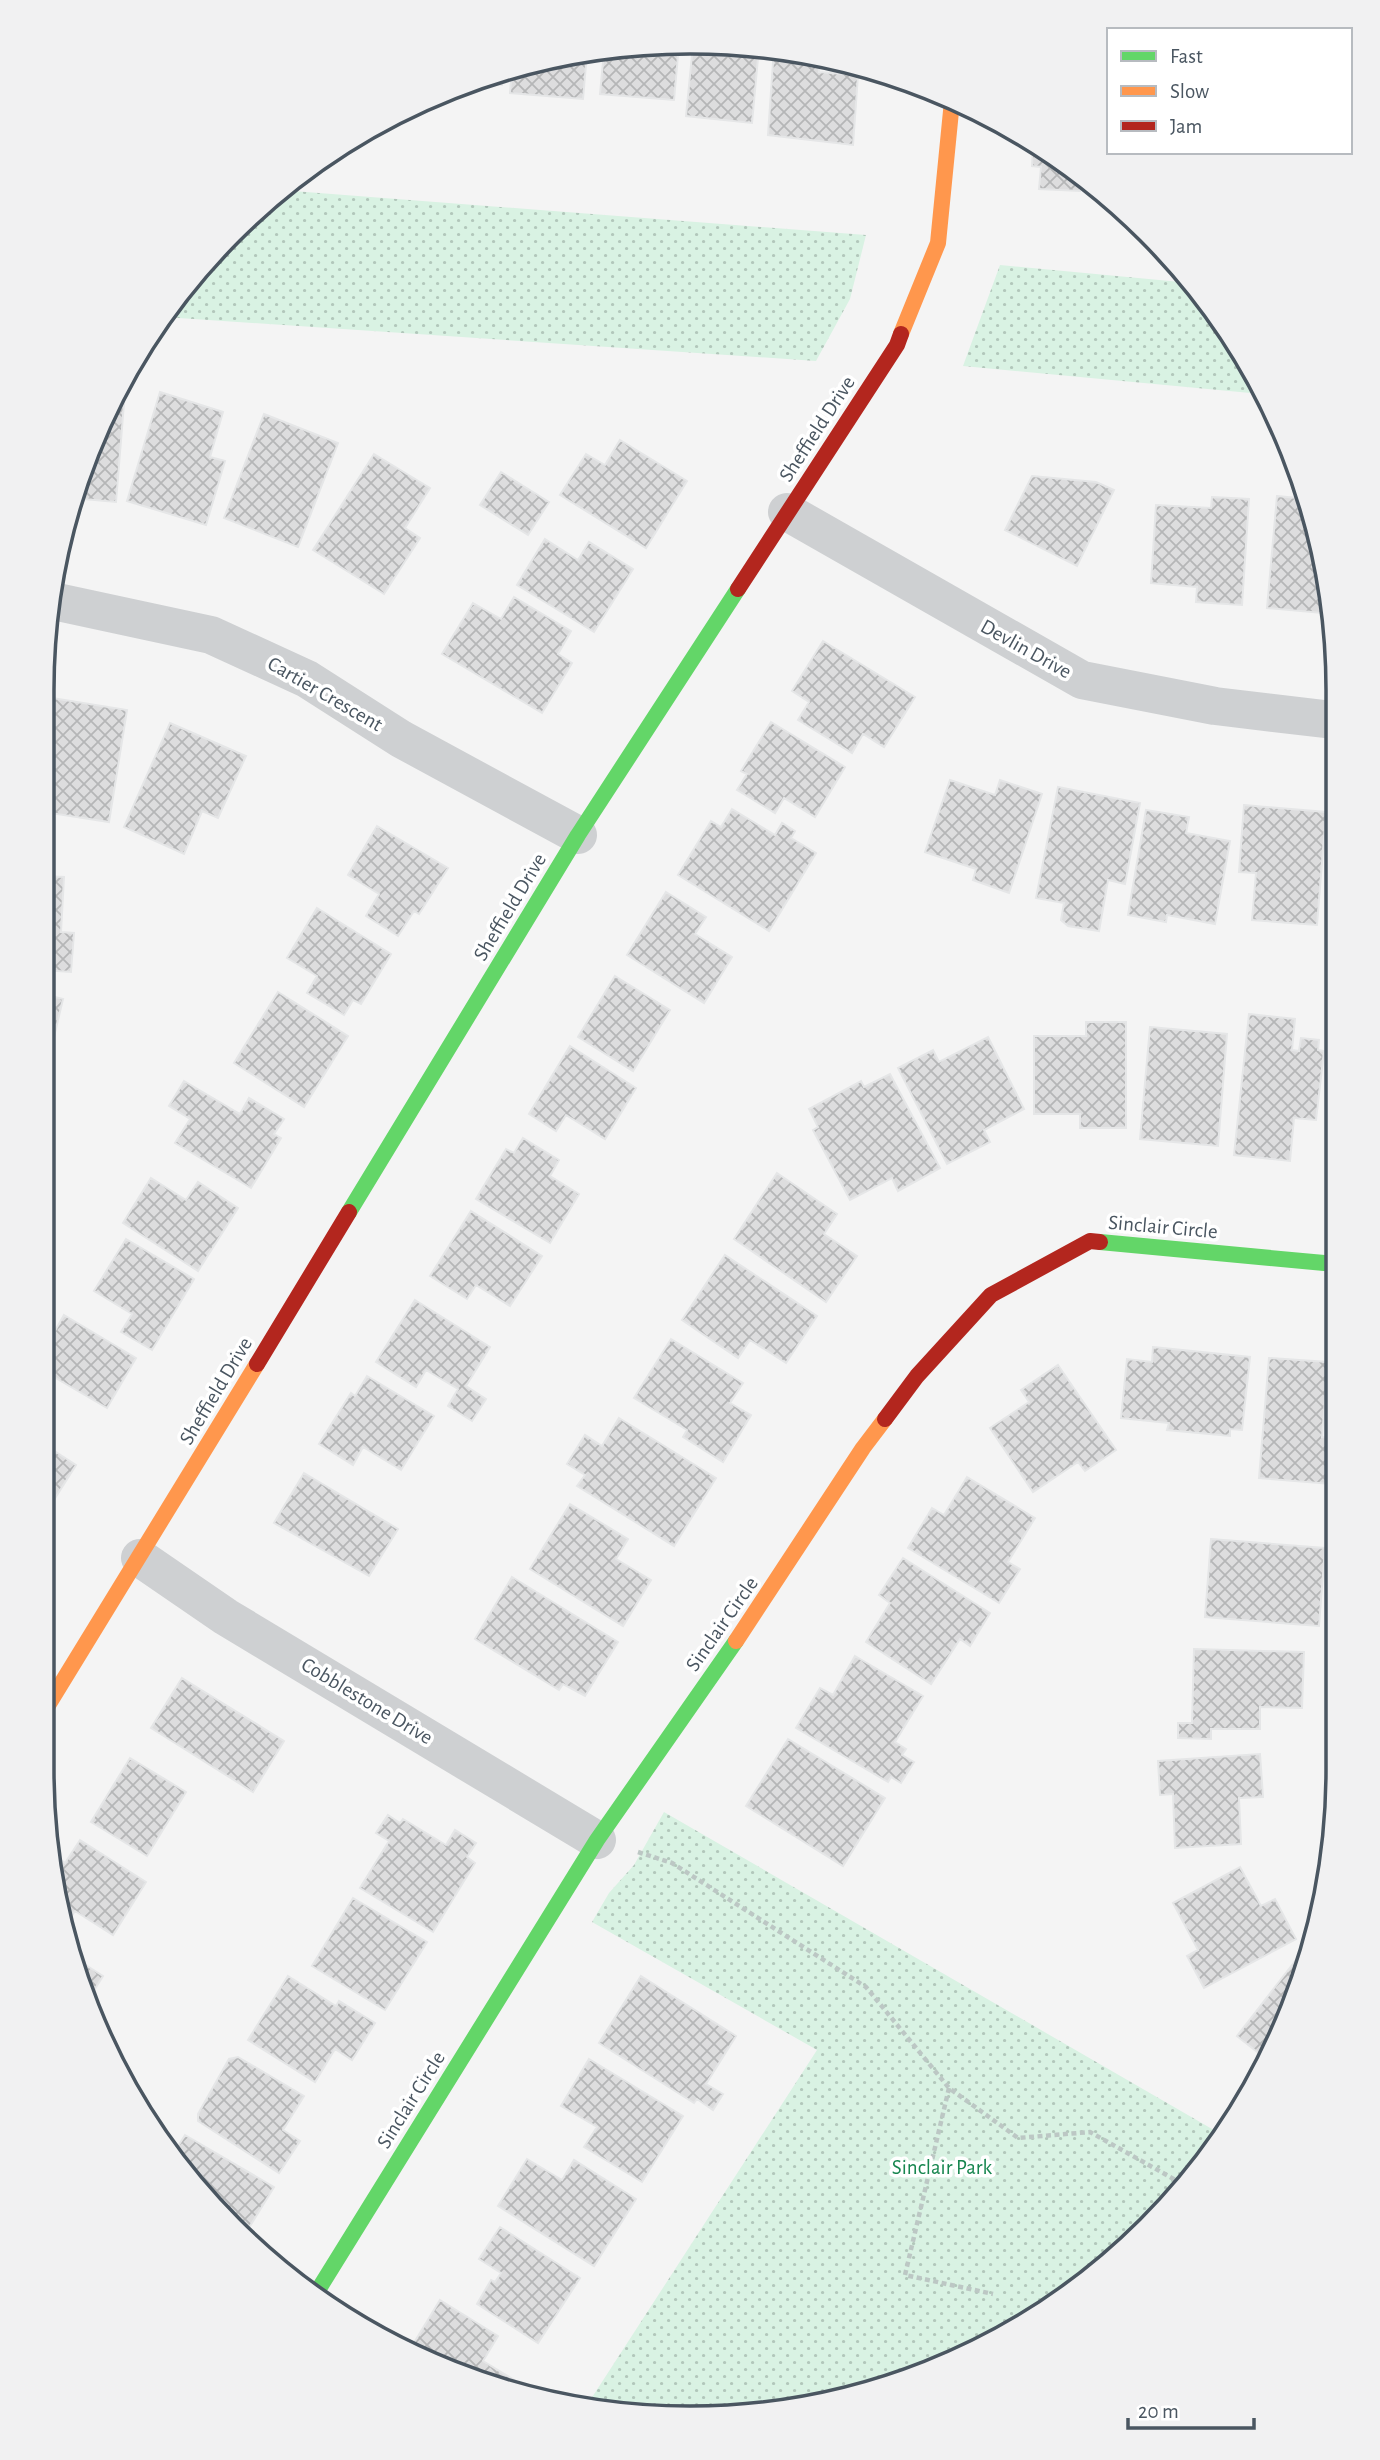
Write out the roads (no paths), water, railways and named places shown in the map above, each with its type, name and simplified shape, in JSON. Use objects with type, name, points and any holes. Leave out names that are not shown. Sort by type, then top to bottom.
[{"type":"street","name":"Sheffield Drive","points":[[54,1696],[578,835],[897,345],[938,243],[951,111]]},
{"type":"street","name":"Devlin Drive","points":[[787,512],[1082,680],[1215,706],[1326,719]]},
{"type":"street","name":"Cartier Crescent","points":[[61,603],[211,635],[307,680],[401,739],[578,835]]},
{"type":"street","name":"Sinclair Circle","points":[[320,2287],[597,1840],[771,1590],[863,1448],[917,1376],[991,1295],[1090,1241],[1326,1263]]},
{"type":"street","name":"Cobblestone Drive","points":[[139,1558],[226,1617],[597,1840]]},
{"type":"park label","name":"Sinclair Park","points":[[942,2167]]}]
